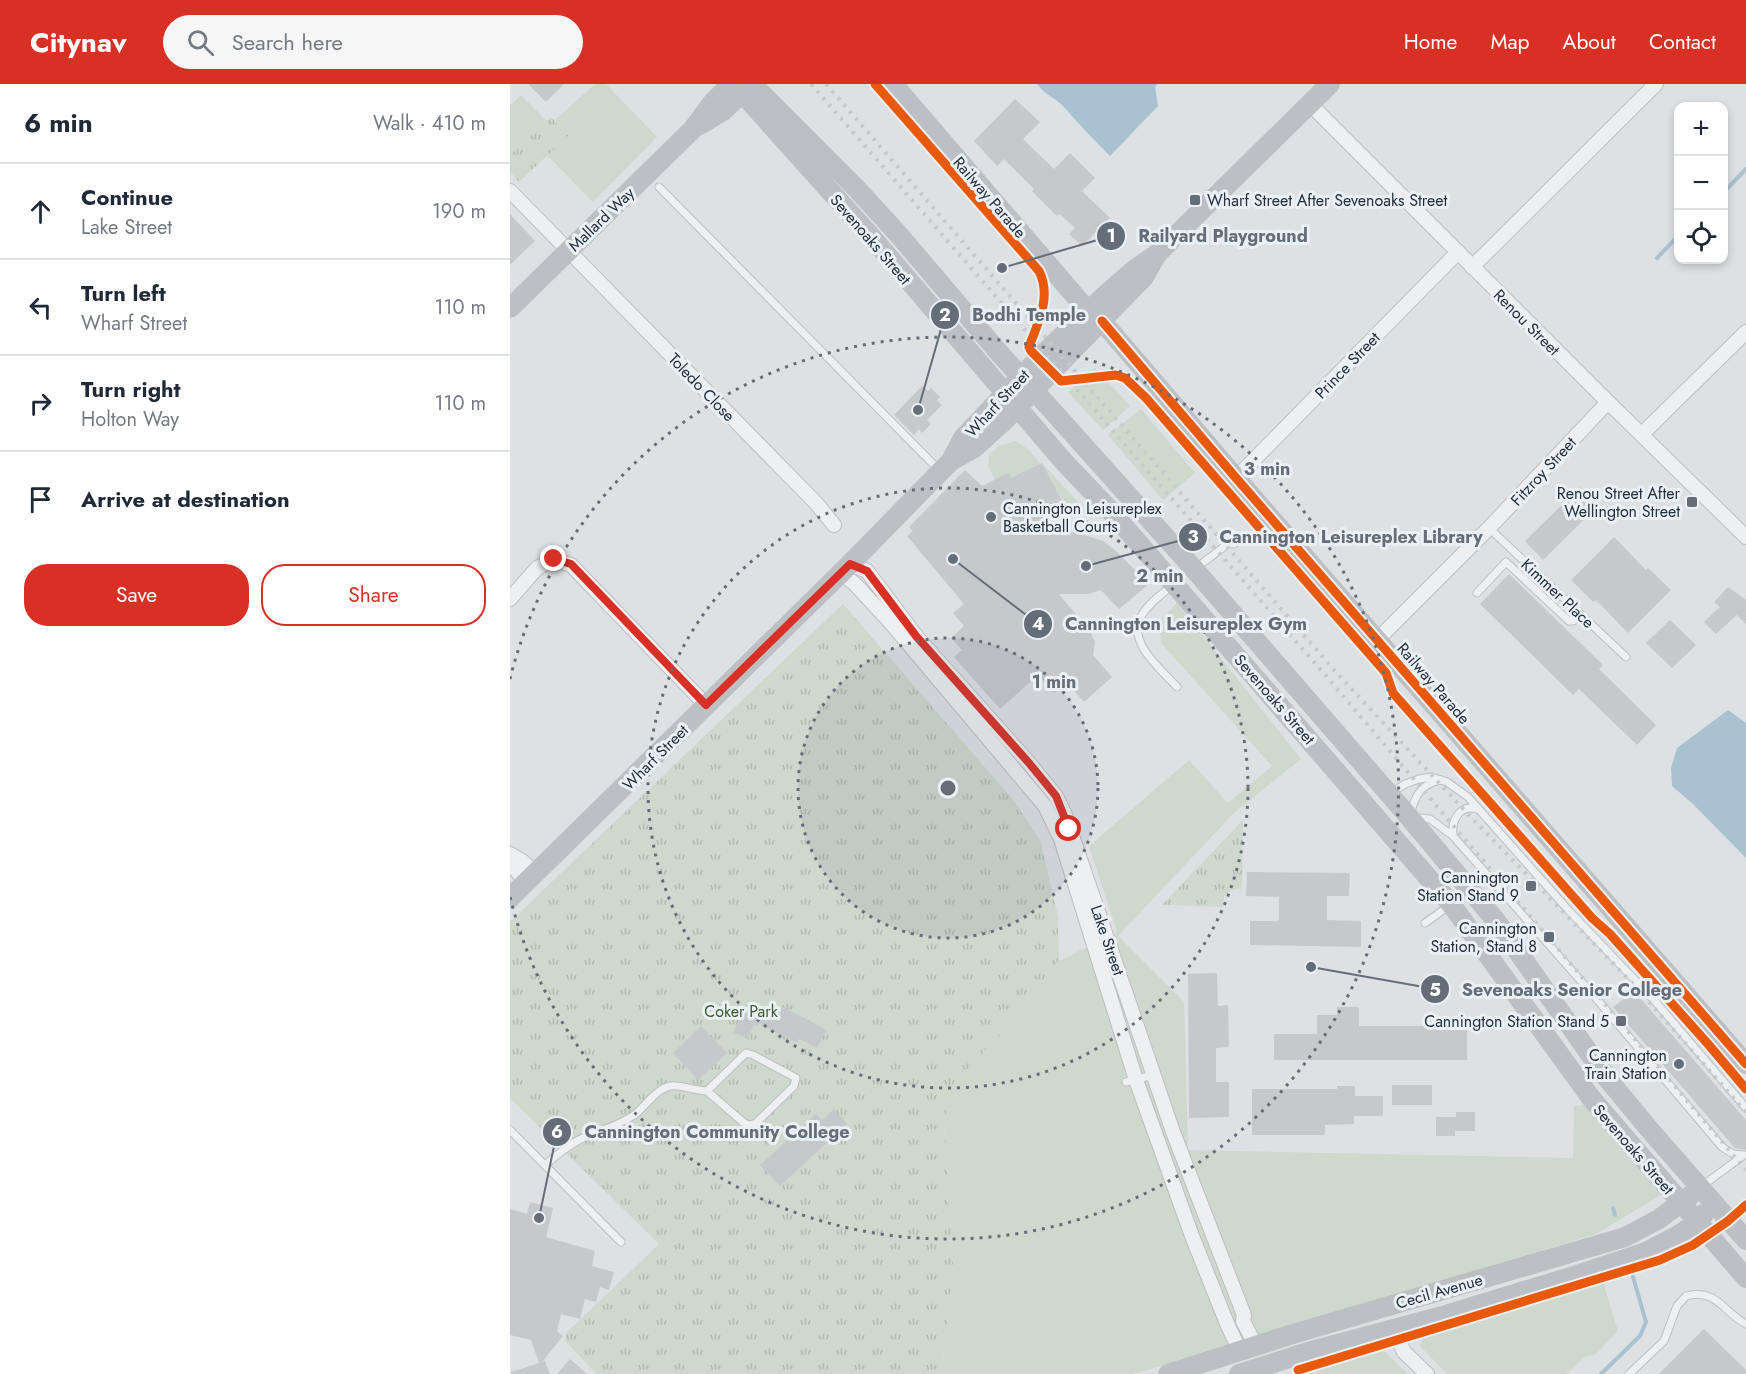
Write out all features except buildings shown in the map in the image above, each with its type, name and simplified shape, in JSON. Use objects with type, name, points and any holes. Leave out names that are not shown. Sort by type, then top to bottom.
[{"type":"main road","name":"Railway Parade","points":[[893,84],[1746,1064]]},
{"type":"main road","name":"Wharf Street","points":[[510,898],[845,569],[946,466],[974,448],[1027,383],[1095,316],[1135,269],[1157,254],[1330,84]]},
{"type":"main road","name":"Mallard Way","points":[[510,308],[692,130],[723,111],[742,86]]},
{"type":"main road","name":"Sevenoaks Street","points":[[742,86],[871,204],[1390,794],[1497,921],[1606,1077],[1746,1240]]},
{"type":"main road","name":"Sevenoaks Street","points":[[742,86],[1011,401],[1174,584],[1451,904],[1591,1098],[1746,1278]]},
{"type":"main road","points":[[1365,804],[1390,794]]},
{"type":"main road","points":[[1451,904],[1466,902],[1483,905]]},
{"type":"main road","name":"Cecil Avenue","points":[[1168,1374],[1248,1348],[1625,1237],[1659,1219],[1681,1203],[1706,1195]]},
{"type":"main road","name":"Cecil Avenue","points":[[1256,1372],[1626,1258],[1666,1242],[1697,1222],[1706,1195]]},
{"type":"main road","name":"Lake Street","points":[[1248,1348],[1256,1372]]},
{"type":"street","points":[[1472,267],[1656,84]]},
{"type":"street","name":"Renou Street","points":[[1310,104],[1746,537]]},
{"type":"street","name":"Toledo Close","points":[[510,191],[816,503],[834,525]]},
{"type":"street","name":"Prince Street","points":[[1236,478],[1458,252]]},
{"type":"street","points":[[1642,434],[1746,332]]},
{"type":"street","name":"Fitzroy Street","points":[[1377,640],[1489,528],[1608,402]]},
{"type":"street","points":[[510,599],[537,568],[554,559],[571,564],[706,705]]},
{"type":"street","name":"Lake Street","points":[[845,569],[867,571],[916,636],[1056,796],[1065,815],[1108,937],[1153,1075],[1196,1195],[1244,1315],[1248,1348]]},
{"type":"street","name":"Lake Street","points":[[845,569],[854,583],[891,623],[1045,806],[1062,839],[1131,1081],[1228,1326],[1248,1348]]},
{"type":"street","points":[[510,854],[522,861],[531,878]]},
{"type":"street","points":[[510,863],[531,878]]},
{"type":"street","points":[[1393,1328],[1404,1352],[1427,1374]]},
{"type":"lane","points":[[659,187],[946,466]]},
{"type":"lane","name":"Kimmer Place","points":[[1489,528],[1626,657]]},
{"type":"lane","points":[[1194,569],[1215,557],[1228,543],[1234,544]]},
{"type":"lane","points":[[1477,593],[1506,562],[1569,621],[1573,621],[1580,614]]},
{"type":"lane","points":[[1174,584],[1143,612],[1137,629],[1142,646],[1177,687]]},
{"type":"lane","points":[[1390,794],[1419,778],[1432,777],[1456,788],[1654,1000],[1746,1108]]},
{"type":"lane","points":[[1441,780],[1434,781],[1420,789],[1409,817],[1430,819],[1453,836],[1595,997],[1722,1147],[1733,1154],[1744,1154]]},
{"type":"lane","points":[[1453,836],[1453,823],[1458,813],[1470,808],[1479,810]]},
{"type":"lane","points":[[1425,922],[1451,904]]},
{"type":"lane","points":[[1125,1059],[1146,1052]]},
{"type":"lane","points":[[545,1165],[576,1141],[619,1125],[637,1113],[663,1089],[670,1086],[707,1090],[744,1123],[750,1125],[756,1123],[794,1086],[796,1078],[753,1054],[746,1053],[707,1090]]},
{"type":"lane","points":[[1131,1081],[1153,1075]]},
{"type":"lane","points":[[510,1130],[621,1242]]},
{"type":"lane","points":[[1706,1195],[1744,1154]]},
{"type":"lane","points":[[1629,1374],[1664,1341],[1677,1306],[1686,1296],[1699,1294],[1716,1299],[1746,1324]]},
{"type":"green space","points":[[595,84],[606,84],[657,137],[593,202],[547,155],[569,135],[555,120]]},
{"type":"green space","points":[[521,95],[547,121],[510,155],[510,106]]},
{"type":"green space","points":[[551,117],[569,135],[519,182],[510,172],[510,155]]},
{"type":"green space","points":[[1095,368],[1130,406],[1103,430],[1068,392]]},
{"type":"green space","points":[[1141,409],[1195,473],[1163,500],[1108,435]]},
{"type":"green space","points":[[1015,441],[1028,449],[1041,464],[1011,478],[995,480],[988,466],[989,455],[999,446]]},
{"type":"green space","points":[[1042,463],[1077,501],[1076,507],[1066,508]]},
{"type":"green space","points":[[1177,603],[1301,759],[1234,813],[1118,936],[1184,1002],[1188,1150],[1573,1158],[1574,1106],[1584,1105],[1661,1195],[1596,1234],[1134,1374],[937,1374],[942,1369],[953,1264],[944,1123],[953,1084],[510,922],[843,604],[1013,800],[1040,840],[1058,917],[1059,961],[1117,932],[1089,846],[1189,760],[1228,803],[1272,766],[1161,643],[1159,622]]},
{"type":"green space","name":"Coker Park","points":[[843,604],[1013,800],[1040,840],[1058,917],[1058,961],[1002,1033],[953,1084],[944,1123],[953,1264],[942,1369],[937,1374],[597,1374],[565,1341],[566,1333],[659,1244],[510,1098],[510,922]]},
{"type":"green space","points":[[1243,820],[1242,888],[1230,891],[1224,896],[1223,907],[1162,905]]},
{"type":"green space","points":[[1603,1282],[1618,1331],[1595,1355],[1585,1356],[1567,1374],[1447,1374],[1420,1346],[1423,1338]]},
{"type":"green space","points":[[1382,1349],[1408,1374],[1302,1374],[1304,1372]]},
{"type":"water","points":[[1037,84],[1158,84],[1155,87],[1158,106],[1110,156],[1063,106]]},
{"type":"water","points":[[1728,710],[1746,723],[1746,858],[1672,786],[1671,768],[1677,748]]},
{"type":"waterway","points":[[1728,188],[1746,169]]},
{"type":"waterway","points":[[1657,258],[1674,240]]},
{"type":"waterway","points":[[1613,1208],[1615,1215]]},
{"type":"waterway","points":[[1601,1374],[1640,1336],[1646,1322],[1629,1263]]},
{"type":"railway","points":[[811,84],[1327,677],[1746,1170]]},
{"type":"railway","points":[[826,84],[1334,670],[1468,814],[1634,985],[1746,1112]]},
{"type":"cycle path","points":[[875,84],[1039,271],[1043,281],[1044,300],[1040,319],[1029,347],[1031,351],[1061,381],[1116,375],[1125,378],[1146,398],[1386,673],[1393,693],[1746,1089]]},
{"type":"cycle path","points":[[1102,321],[1746,1064]]},
{"type":"cycle path","points":[[1298,1370],[1660,1260],[1693,1245],[1728,1221],[1746,1205]]},
{"type":"place","name":"Wharf Street After Sevenoaks Street","points":[[1195,200]]},
{"type":"place","name":"Railyard Playground","points":[[1002,268]]},
{"type":"place","name":"Bodhi Temple","points":[[918,410]]},
{"type":"place","name":"Renou Street After Wellington Street","points":[[1692,502]]},
{"type":"place","name":"Cannington Leisureplex Basketball Courts","points":[[991,517]]},
{"type":"place","name":"Cannington Leisureplex Gym","points":[[953,559]]},
{"type":"place","name":"Cannington Leisureplex Library","points":[[1086,566]]},
{"type":"place","name":"Cannington Station Stand 9","points":[[1531,886]]},
{"type":"place","name":"Cannington Station, Stand 8","points":[[1549,937]]},
{"type":"place","name":"Sevenoaks Senior College","points":[[1311,967]]},
{"type":"place","name":"Cannington Station Stand 5","points":[[1621,1021]]},
{"type":"place","name":"Cannington Train Station","points":[[1679,1064]]},
{"type":"place","name":"Cannington Community College","points":[[539,1218]]},
{"type":"route","points":[[554,559],[571,564],[706,705],[850,564],[867,571],[916,636],[1056,796],[1069,829]]}]
